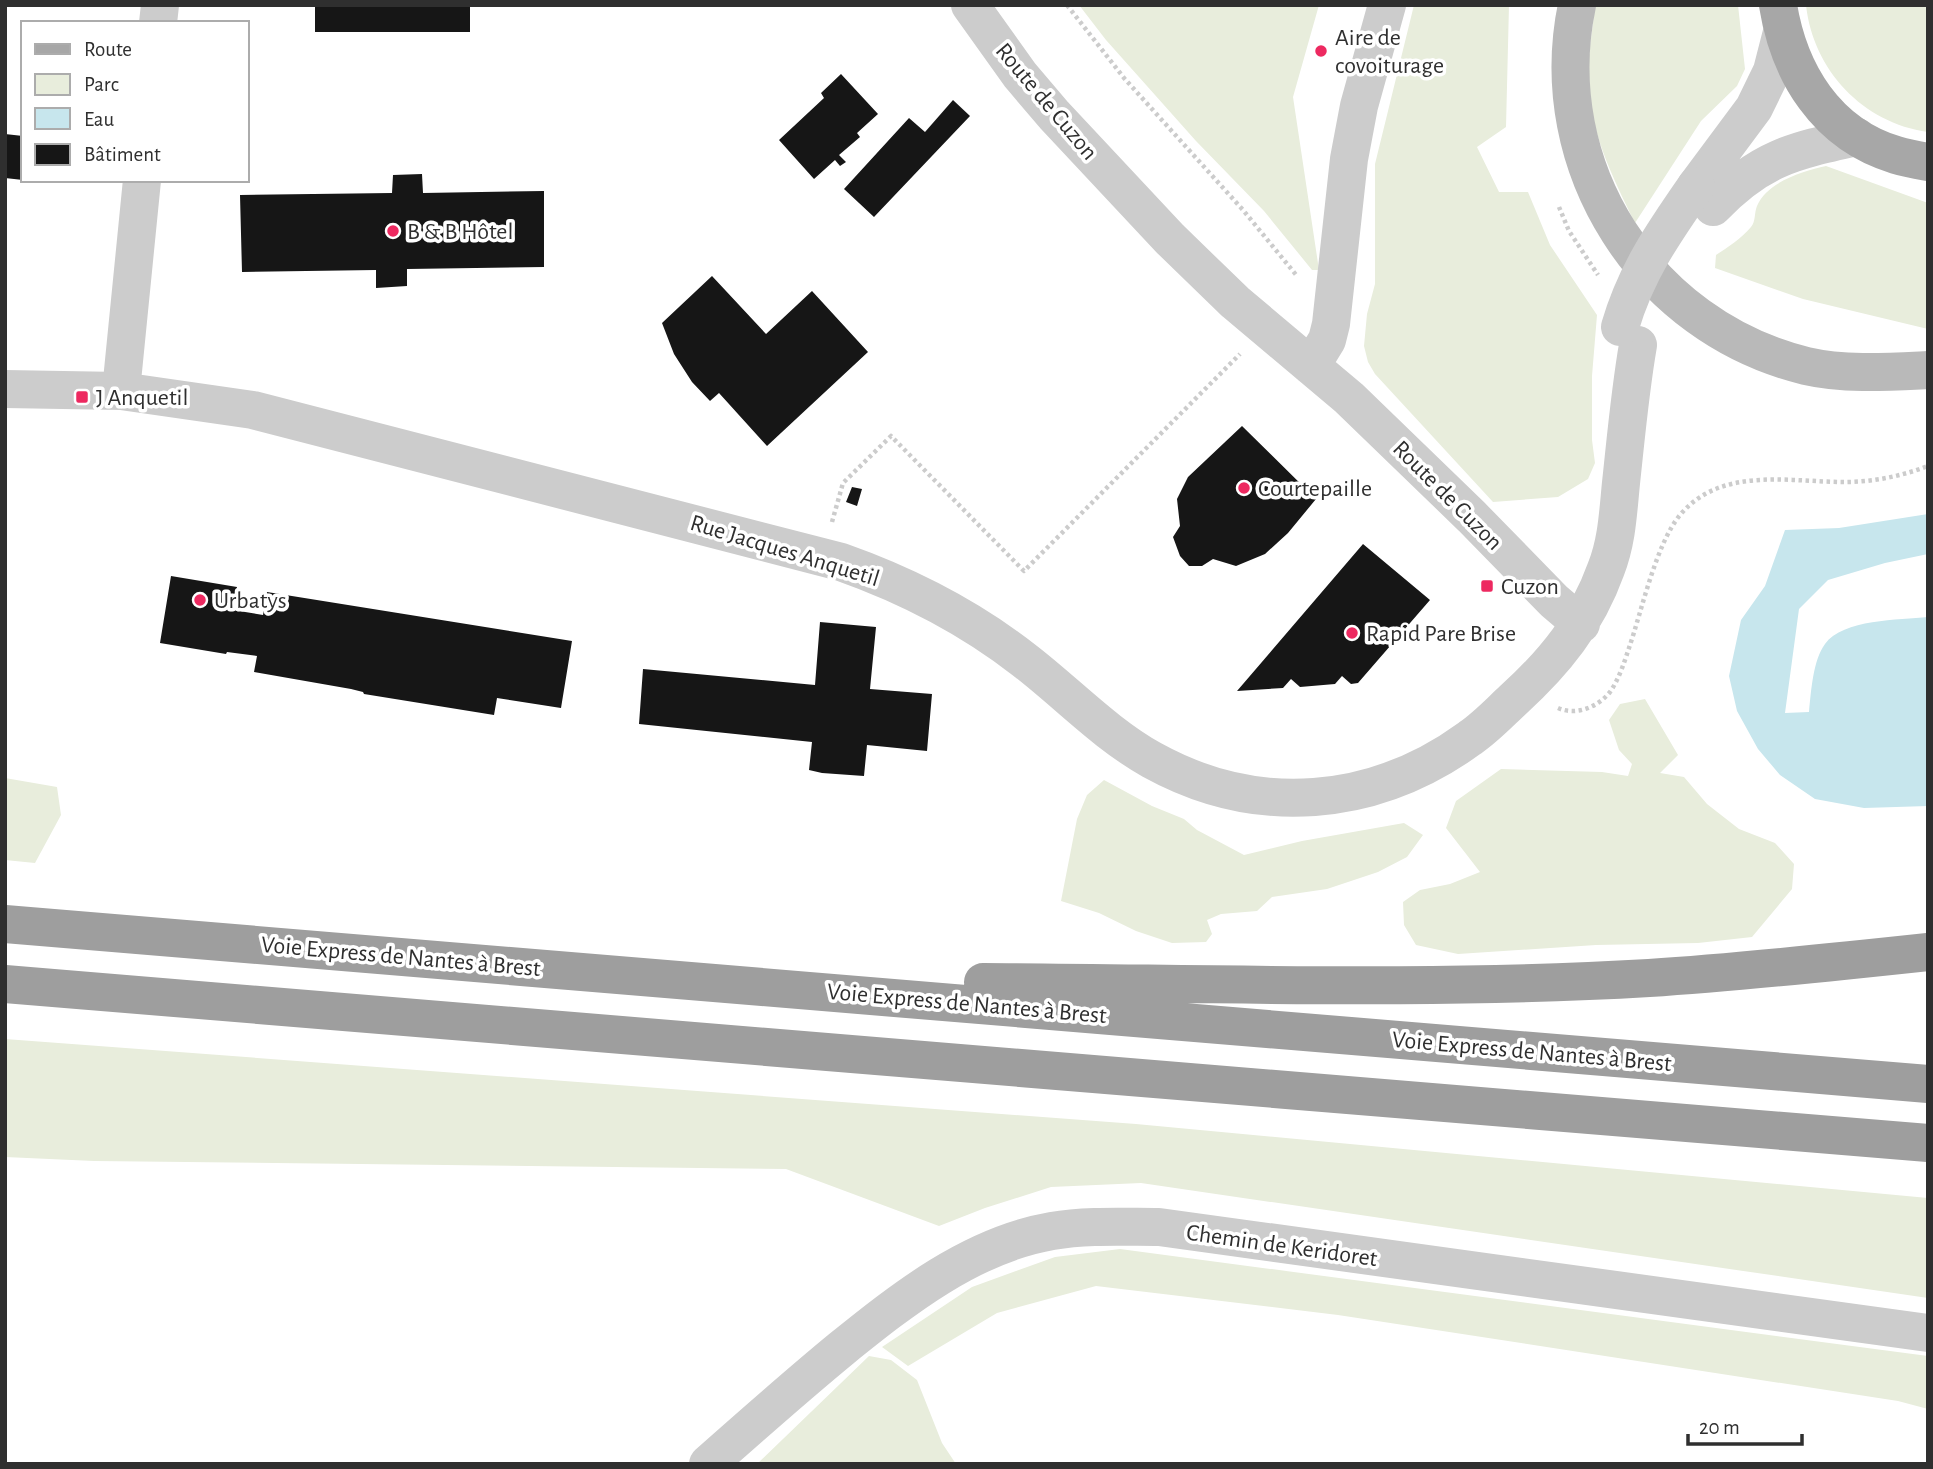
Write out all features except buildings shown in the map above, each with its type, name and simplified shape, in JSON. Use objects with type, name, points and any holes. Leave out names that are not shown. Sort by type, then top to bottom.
[{"type":"highway","name":"Voie Express de Nantes à Brest","points":[[5,924],[1928,1084]]},
{"type":"highway","points":[[680,979],[1493,983],[1647,978],[1768,969],[1928,952]]},
{"type":"highway","points":[[5,984],[1928,1143]]},
{"type":"main road","points":[[1577,5],[1570,87],[1577,132],[1593,183],[1601,205],[1634,253],[1677,300],[1722,333],[1774,356],[1808,366],[1868,372],[1928,370]]},
{"type":"main road","points":[[1780,18],[1793,63],[1809,92],[1831,117],[1857,137],[1894,155],[1928,162]]},
{"type":"street","name":"Route de Cuzon","points":[[970,5],[1020,75],[1054,116],[1219,288],[1386,433],[1554,601],[1581,624]]},
{"type":"street","points":[[1311,366],[1327,340],[1334,306],[1349,159],[1359,106],[1387,5]]},
{"type":"street","points":[[1581,624],[1596,596],[1613,551],[1619,517],[1632,383],[1629,336],[1647,314],[1666,273],[1696,227],[1705,197],[1772,71],[1780,18]]},
{"type":"street","points":[[1705,197],[1783,156],[1857,137]]},
{"type":"street","points":[[121,391],[142,182]]},
{"type":"street","name":"Rue Jacques Anquetil","points":[[5,389],[121,391],[253,410],[822,556],[873,573],[945,608],[1000,642],[1153,761],[1202,781],[1258,796],[1313,799],[1372,788],[1446,754],[1471,737],[1532,682],[1552,662],[1581,624]]},
{"type":"street","name":"Chemin de Keridoret","points":[[708,1464],[788,1393],[920,1288],[975,1256],[1051,1231],[1099,1226],[1158,1227],[1928,1333]]},
{"type":"path","points":[[1067,5],[1124,78],[1243,210],[1317,301],[1334,306]]},
{"type":"path","points":[[822,556],[843,483],[891,436],[1024,571],[1234,359]]},
{"type":"path","points":[[1532,682],[1551,703],[1565,711],[1591,707],[1602,701],[1611,691],[1625,660],[1668,532],[1699,496],[1721,485],[1734,483],[1770,480],[1860,481],[1895,476],[1928,466]]},
{"type":"green space","points":[[1079,5],[1319,5],[1293,97],[1319,270],[1312,270],[1264,211],[1196,141],[1106,40]]},
{"type":"green space","points":[[1414,5],[1509,5],[1506,127],[1477,147],[1499,192],[1528,192],[1550,245],[1597,315],[1592,376],[1592,440],[1595,463],[1588,479],[1558,497],[1493,502],[1375,374],[1368,362],[1364,346],[1367,314],[1375,284],[1375,164]]},
{"type":"green space","points":[[1595,5],[1738,5],[1745,69],[1737,86],[1701,121],[1635,223],[1610,169],[1592,114],[1588,66]]},
{"type":"green space","points":[[1806,5],[1928,5],[1928,132],[1904,127],[1882,118],[1845,90],[1819,51]]},
{"type":"green space","points":[[1826,166],[1928,203],[1928,329],[1803,299],[1715,268],[1716,255],[1751,227],[1757,206],[1769,190],[1787,179]]},
{"type":"green space","points":[[1645,699],[1678,755],[1660,773],[1684,777],[1707,804],[1739,829],[1775,843],[1794,864],[1792,889],[1752,937],[1698,943],[1596,945],[1458,954],[1416,945],[1404,925],[1403,902],[1420,890],[1450,884],[1480,872],[1446,828],[1456,801],[1501,769],[1602,772],[1628,776],[1632,764],[1619,750],[1609,720],[1620,704]]},
{"type":"green space","points":[[5,778],[57,787],[61,815],[35,863],[5,860]]},
{"type":"green space","points":[[1104,780],[1152,806],[1184,819],[1197,830],[1244,855],[1302,841],[1404,823],[1423,835],[1407,857],[1378,872],[1327,889],[1272,897],[1257,911],[1221,914],[1207,920],[1212,934],[1206,942],[1172,943],[1136,931],[1099,913],[1061,901],[1077,819],[1087,795]]},
{"type":"green space","points":[[5,1039],[1136,1124],[1928,1198],[1928,1298],[1141,1183],[1051,1187],[939,1226],[786,1169],[94,1161],[5,1157]]},
{"type":"green space","points":[[1120,1249],[1928,1356],[1928,1409],[1898,1401],[1338,1315],[1096,1286],[997,1313],[908,1366],[882,1347],[972,1287],[1055,1257]]},
{"type":"green space","points":[[869,1356],[891,1360],[917,1380],[942,1443],[956,1464],[757,1464]]},
{"type":"water","points":[[1928,514],[1928,554],[1885,563],[1828,580],[1799,609],[1785,713],[1809,712],[1818,659],[1825,644],[1833,636],[1872,622],[1928,617],[1928,806],[1864,808],[1815,799],[1780,775],[1758,749],[1737,711],[1729,676],[1741,620],[1765,586],[1785,530],[1839,528]]},
{"type":"place","name":"Aire de covoiturage","points":[[1321,51]]},
{"type":"place","name":"B & B Hôtel","points":[[393,231]]},
{"type":"place","name":"J Anquetil","points":[[82,397]]},
{"type":"place","name":"Courtepaille","points":[[1244,488]]},
{"type":"place","name":"Cuzon","points":[[1487,586]]},
{"type":"place","name":"Urbatys","points":[[200,600]]},
{"type":"place","name":"Rapid Pare Brise","points":[[1352,633]]}]
